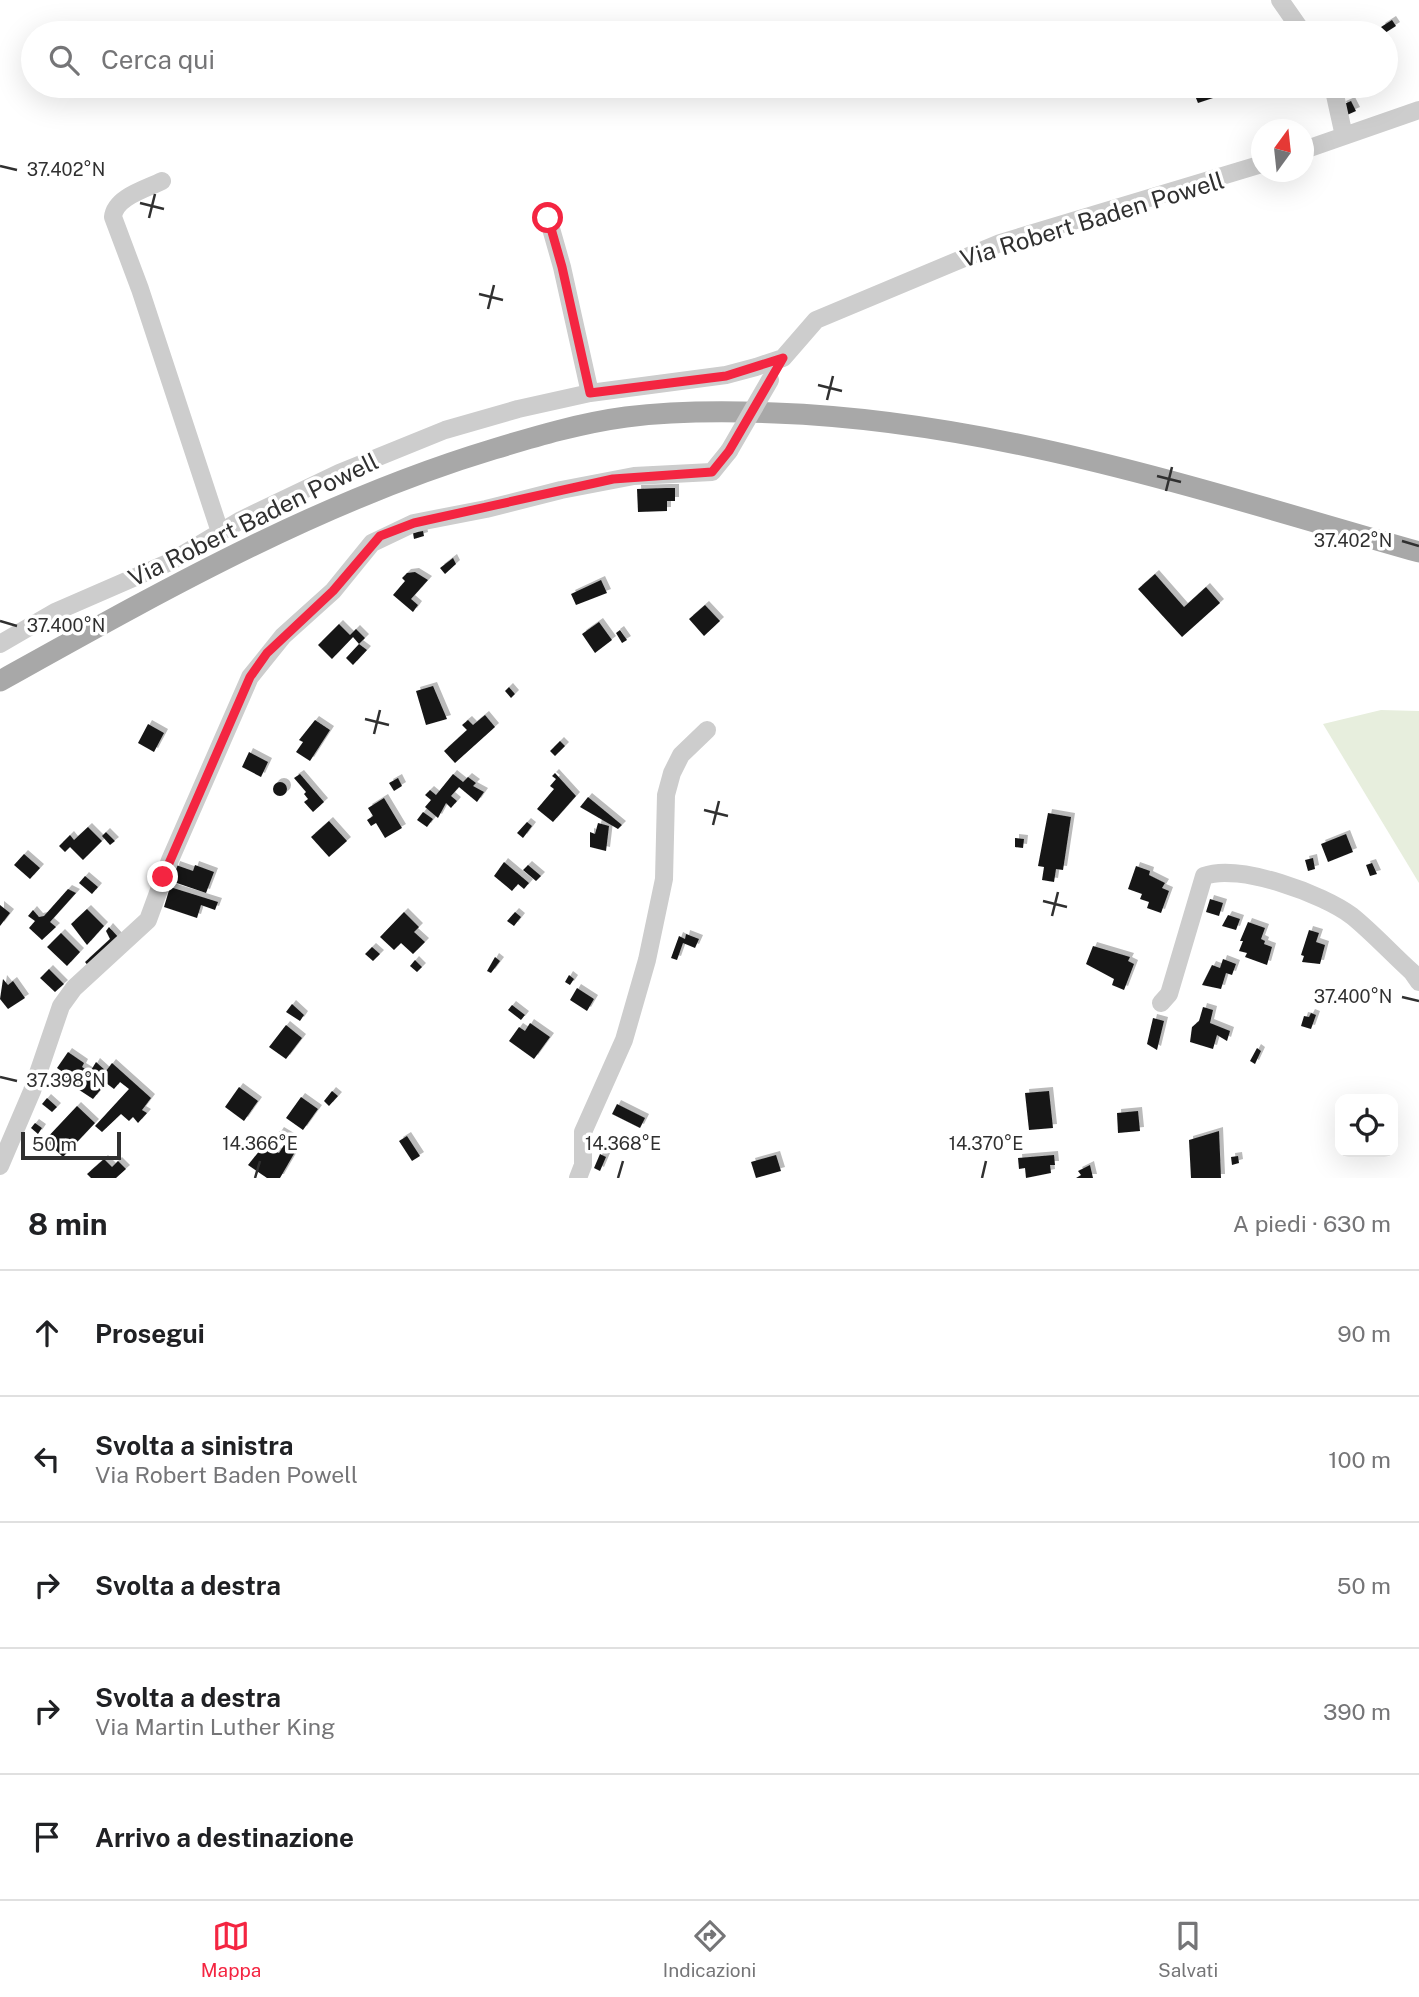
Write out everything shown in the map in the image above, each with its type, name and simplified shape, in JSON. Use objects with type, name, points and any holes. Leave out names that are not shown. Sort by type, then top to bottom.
[{"type":"main road","points":[[0,681],[228,556],[333,506],[439,466],[545,433],[625,417],[724,411],[821,415],[912,424],[1041,448],[1419,552]]},
{"type":"street","points":[[1279,0],[1294,21]]},
{"type":"street","points":[[1336,98],[1344,136]]},
{"type":"street","points":[[1314,146],[1419,110]]},
{"type":"street","name":"Via Robert Baden Powell","points":[[0,645],[55,612],[139,576],[339,473],[445,430],[590,393],[726,376],[783,358],[816,320],[887,289],[1015,238],[1251,167]]},
{"type":"street","points":[[162,181],[122,202],[114,209],[113,217],[140,289],[220,532]]},
{"type":"street","points":[[548,218],[562,267],[590,393]]},
{"type":"street","points":[[0,1166],[33,1091],[61,1006],[74,988],[148,920],[170,860],[250,677],[282,636],[333,591],[372,542],[414,523],[587,484],[634,475],[712,472],[729,451],[783,358]]},
{"type":"street","points":[[578,1178],[583,1165],[583,1132],[624,1040],[647,960],[664,879],[666,795],[672,774],[681,755],[707,730]]},
{"type":"street","points":[[1161,1003],[1169,994],[1204,876],[1216,871],[1286,885],[1317,896],[1352,916],[1412,972],[1419,982]]},
{"type":"green space","points":[[1381,710],[1419,711],[1419,883],[1323,724]]},
{"type":"building","points":[[1196,98],[1213,98],[1198,103]]},
{"type":"building","points":[[1351,101],[1356,111],[1347,115],[1342,105]]},
{"type":"building","points":[[675,488],[675,501],[667,501],[667,511],[638,512],[637,489]]},
{"type":"building","points":[[423,531],[424,536],[414,539],[413,533]]},
{"type":"building","points":[[453,558],[456,564],[445,574],[440,568]]},
{"type":"building","points":[[415,572],[428,580],[411,599],[418,605],[413,612],[393,595],[405,581],[402,578],[407,573]]},
{"type":"building","points":[[1155,574],[1184,607],[1206,587],[1220,603],[1182,637],[1138,589]]},
{"type":"building","points":[[601,580],[607,593],[576,605],[571,594]]},
{"type":"building","points":[[705,605],[720,621],[704,636],[689,619]]},
{"type":"building","points":[[599,622],[612,640],[595,653],[582,634]]},
{"type":"building","points":[[339,624],[350,635],[356,629],[365,638],[359,644],[353,637],[332,659],[318,645]]},
{"type":"building","points":[[620,630],[627,640],[622,643],[616,633]]},
{"type":"building","points":[[359,644],[367,650],[353,665],[346,658]]},
{"type":"building","points":[[433,686],[447,719],[426,725],[416,691]]},
{"type":"building","points":[[509,687],[515,694],[511,698],[505,691]]},
{"type":"building","points":[[485,715],[495,727],[455,763],[444,751],[467,730],[462,725],[468,720],[473,725]]},
{"type":"building","points":[[315,720],[330,730],[310,761],[296,752],[303,742],[299,740]]},
{"type":"building","points":[[148,724],[164,733],[154,752],[138,743]]},
{"type":"building","points":[[560,741],[565,746],[555,756],[550,751]]},
{"type":"building","points":[[249,752],[268,762],[261,777],[242,767]]},
{"type":"building","points":[[555,773],[576,796],[553,822],[537,809],[554,789],[550,786],[556,779],[552,776]]},
{"type":"building","points":[[300,774],[324,802],[313,812],[304,802],[308,799],[304,794],[306,792],[294,778]]},
{"type":"building","points":[[453,774],[463,782],[468,777],[476,783],[473,786],[484,792],[477,802],[459,787],[451,796],[457,801],[451,808],[446,803],[438,818],[425,807],[431,800],[425,795],[430,790],[436,795]]},
{"type":"building","points":[[398,778],[402,786],[394,791],[389,783]]},
{"type":"building","points":[[277,782],[283,782],[287,789],[283,796],[277,796],[273,792],[273,786]]},
{"type":"building","points":[[588,797],[622,825],[618,829],[580,807]]},
{"type":"building","points":[[384,798],[402,828],[385,838],[376,823],[371,826],[367,820],[373,816],[368,808]]},
{"type":"building","points":[[423,812],[433,819],[427,827],[417,820]]},
{"type":"building","points":[[1048,813],[1071,817],[1063,870],[1056,869],[1054,882],[1042,880],[1044,867],[1038,866]]},
{"type":"building","points":[[329,821],[347,841],[329,857],[311,837]]},
{"type":"building","points":[[527,822],[532,826],[523,838],[517,833]]},
{"type":"building","points":[[598,823],[609,826],[606,851],[590,847],[590,832],[595,834]]},
{"type":"building","points":[[88,827],[102,841],[83,860],[70,847],[65,852],[59,846],[70,835],[74,840]]},
{"type":"building","points":[[106,832],[115,841],[110,845],[102,836]]},
{"type":"building","points":[[1346,834],[1353,852],[1328,862],[1321,844]]},
{"type":"building","points":[[1015,838],[1024,839],[1023,848],[1015,847]]},
{"type":"building","points":[[24,854],[40,868],[30,879],[14,865]]},
{"type":"building","points":[[1313,858],[1315,869],[1308,871],[1305,860]]},
{"type":"building","points":[[504,862],[529,883],[524,889],[518,884],[512,891],[494,876]]},
{"type":"building","points":[[1372,863],[1377,874],[1370,876],[1366,865]]},
{"type":"building","points":[[176,865],[193,871],[195,865],[214,872],[206,893],[171,881]]},
{"type":"building","points":[[528,865],[541,876],[536,881],[523,870]]},
{"type":"building","points":[[1136,866],[1150,871],[1149,875],[1165,883],[1162,888],[1169,891],[1161,913],[1147,908],[1149,902],[1140,899],[1142,894],[1128,889]]},
{"type":"building","points":[[85,876],[98,887],[92,894],[79,883]]},
{"type":"building","points":[[170,887],[218,902],[215,910],[201,905],[197,918],[164,907]]},
{"type":"building","points":[[68,889],[76,893],[50,922],[56,927],[42,940],[29,928],[35,921],[28,916],[33,910],[39,917],[44,916]]},
{"type":"building","points":[[1210,899],[1223,903],[1219,916],[1206,912]]},
{"type":"building","points":[[0,905],[10,913],[0,926]]},
{"type":"building","points":[[87,909],[104,926],[87,945],[71,924]]},
{"type":"building","points":[[404,912],[419,927],[414,932],[425,942],[413,954],[401,943],[394,950],[380,937]]},
{"type":"building","points":[[515,912],[521,917],[514,926],[507,921]]},
{"type":"building","points":[[1228,915],[1240,919],[1236,930],[1222,926]]},
{"type":"building","points":[[1248,922],[1265,928],[1261,939],[1265,941],[1264,944],[1272,947],[1267,965],[1245,957],[1247,953],[1239,951]]},
{"type":"building","points":[[109,927],[120,939],[91,969],[85,962],[110,939],[106,931]]},
{"type":"building","points":[[1309,930],[1319,933],[1316,942],[1325,945],[1320,964],[1302,962],[1304,956],[1301,955]]},
{"type":"building","points":[[61,933],[80,952],[67,966],[47,947]]},
{"type":"building","points":[[686,934],[699,939],[695,948],[683,943],[677,960],[671,958],[679,936],[685,939]]},
{"type":"building","points":[[1093,946],[1130,957],[1128,961],[1134,964],[1124,990],[1112,985],[1114,979],[1086,964]]},
{"type":"building","points":[[372,947],[380,954],[373,961],[365,954]]},
{"type":"building","points":[[495,957],[500,961],[491,973],[487,971]]},
{"type":"building","points":[[1223,959],[1236,964],[1232,975],[1226,973],[1221,989],[1202,985],[1212,965],[1220,968]]},
{"type":"building","points":[[415,960],[422,967],[417,972],[410,966]]},
{"type":"building","points":[[49,969],[64,984],[55,992],[40,978]]},
{"type":"building","points":[[569,975],[574,979],[570,985],[565,982]]},
{"type":"building","points":[[3,979],[8,985],[13,981],[25,998],[8,1009],[0,999]]},
{"type":"building","points":[[577,988],[594,999],[587,1011],[570,1000]]},
{"type":"building","points":[[292,1004],[304,1015],[300,1021],[286,1012]]},
{"type":"building","points":[[512,1005],[525,1015],[521,1020],[508,1010]]},
{"type":"building","points":[[1203,1007],[1213,1010],[1210,1023],[1230,1031],[1227,1041],[1217,1035],[1213,1049],[1190,1042],[1192,1027],[1199,1021]]},
{"type":"building","points":[[1311,1013],[1316,1015],[1311,1029],[1301,1026],[1304,1016],[1309,1017]]},
{"type":"building","points":[[1153,1018],[1164,1021],[1157,1050],[1147,1044]]},
{"type":"building","points":[[530,1023],[550,1037],[534,1059],[509,1041],[519,1027],[525,1031]]},
{"type":"building","points":[[286,1025],[302,1038],[286,1059],[269,1047]]},
{"type":"building","points":[[1257,1048],[1261,1051],[1255,1064],[1250,1061]]},
{"type":"building","points":[[68,1052],[84,1063],[82,1067],[90,1072],[96,1062],[106,1071],[112,1063],[151,1098],[142,1110],[147,1113],[138,1123],[133,1117],[129,1121],[121,1114],[102,1132],[95,1126],[129,1089],[120,1082],[114,1089],[106,1083],[93,1099],[64,1080],[67,1075],[57,1068]]},
{"type":"building","points":[[239,1087],[258,1101],[244,1121],[225,1107]]},
{"type":"building","points":[[332,1091],[338,1096],[329,1106],[324,1101]]},
{"type":"building","points":[[1049,1091],[1053,1128],[1029,1130],[1025,1093]]},
{"type":"building","points":[[301,1097],[318,1109],[303,1130],[286,1118]]},
{"type":"building","points":[[47,1098],[57,1107],[52,1112],[42,1104]]},
{"type":"building","points":[[617,1104],[645,1118],[640,1128],[612,1114]]},
{"type":"building","points":[[77,1106],[95,1123],[63,1157],[45,1140]]},
{"type":"building","points":[[1138,1111],[1140,1131],[1118,1133],[1117,1113]]},
{"type":"building","points":[[35,1123],[42,1128],[38,1134],[31,1128]]},
{"type":"building","points":[[280,1131],[290,1137],[285,1143],[276,1137]]},
{"type":"building","points":[[1219,1131],[1221,1178],[1191,1178],[1189,1140]]},
{"type":"building","points":[[407,1136],[420,1156],[412,1161],[399,1141]]},
{"type":"building","points":[[265,1144],[279,1153],[284,1145],[295,1152],[280,1178],[267,1178],[248,1165]]},
{"type":"building","points":[[600,1154],[606,1157],[600,1171],[594,1168]]},
{"type":"building","points":[[776,1155],[781,1171],[756,1178],[751,1162]]},
{"type":"building","points":[[1054,1155],[1055,1165],[1050,1165],[1051,1173],[1026,1178],[1025,1168],[1019,1169],[1018,1158]]},
{"type":"building","points":[[1238,1156],[1239,1163],[1232,1165],[1231,1157]]},
{"type":"building","points":[[104,1159],[112,1167],[118,1161],[126,1169],[116,1178],[91,1178],[87,1174]]},
{"type":"building","points":[[1090,1165],[1093,1178],[1076,1178],[1081,1175],[1078,1171]]},
{"type":"route","points":[[163,877],[250,677],[282,636],[333,591],[372,542],[380,536],[414,523],[613,479],[634,475],[712,472],[729,451],[783,358],[726,376],[590,393],[562,267],[548,218]]}]
